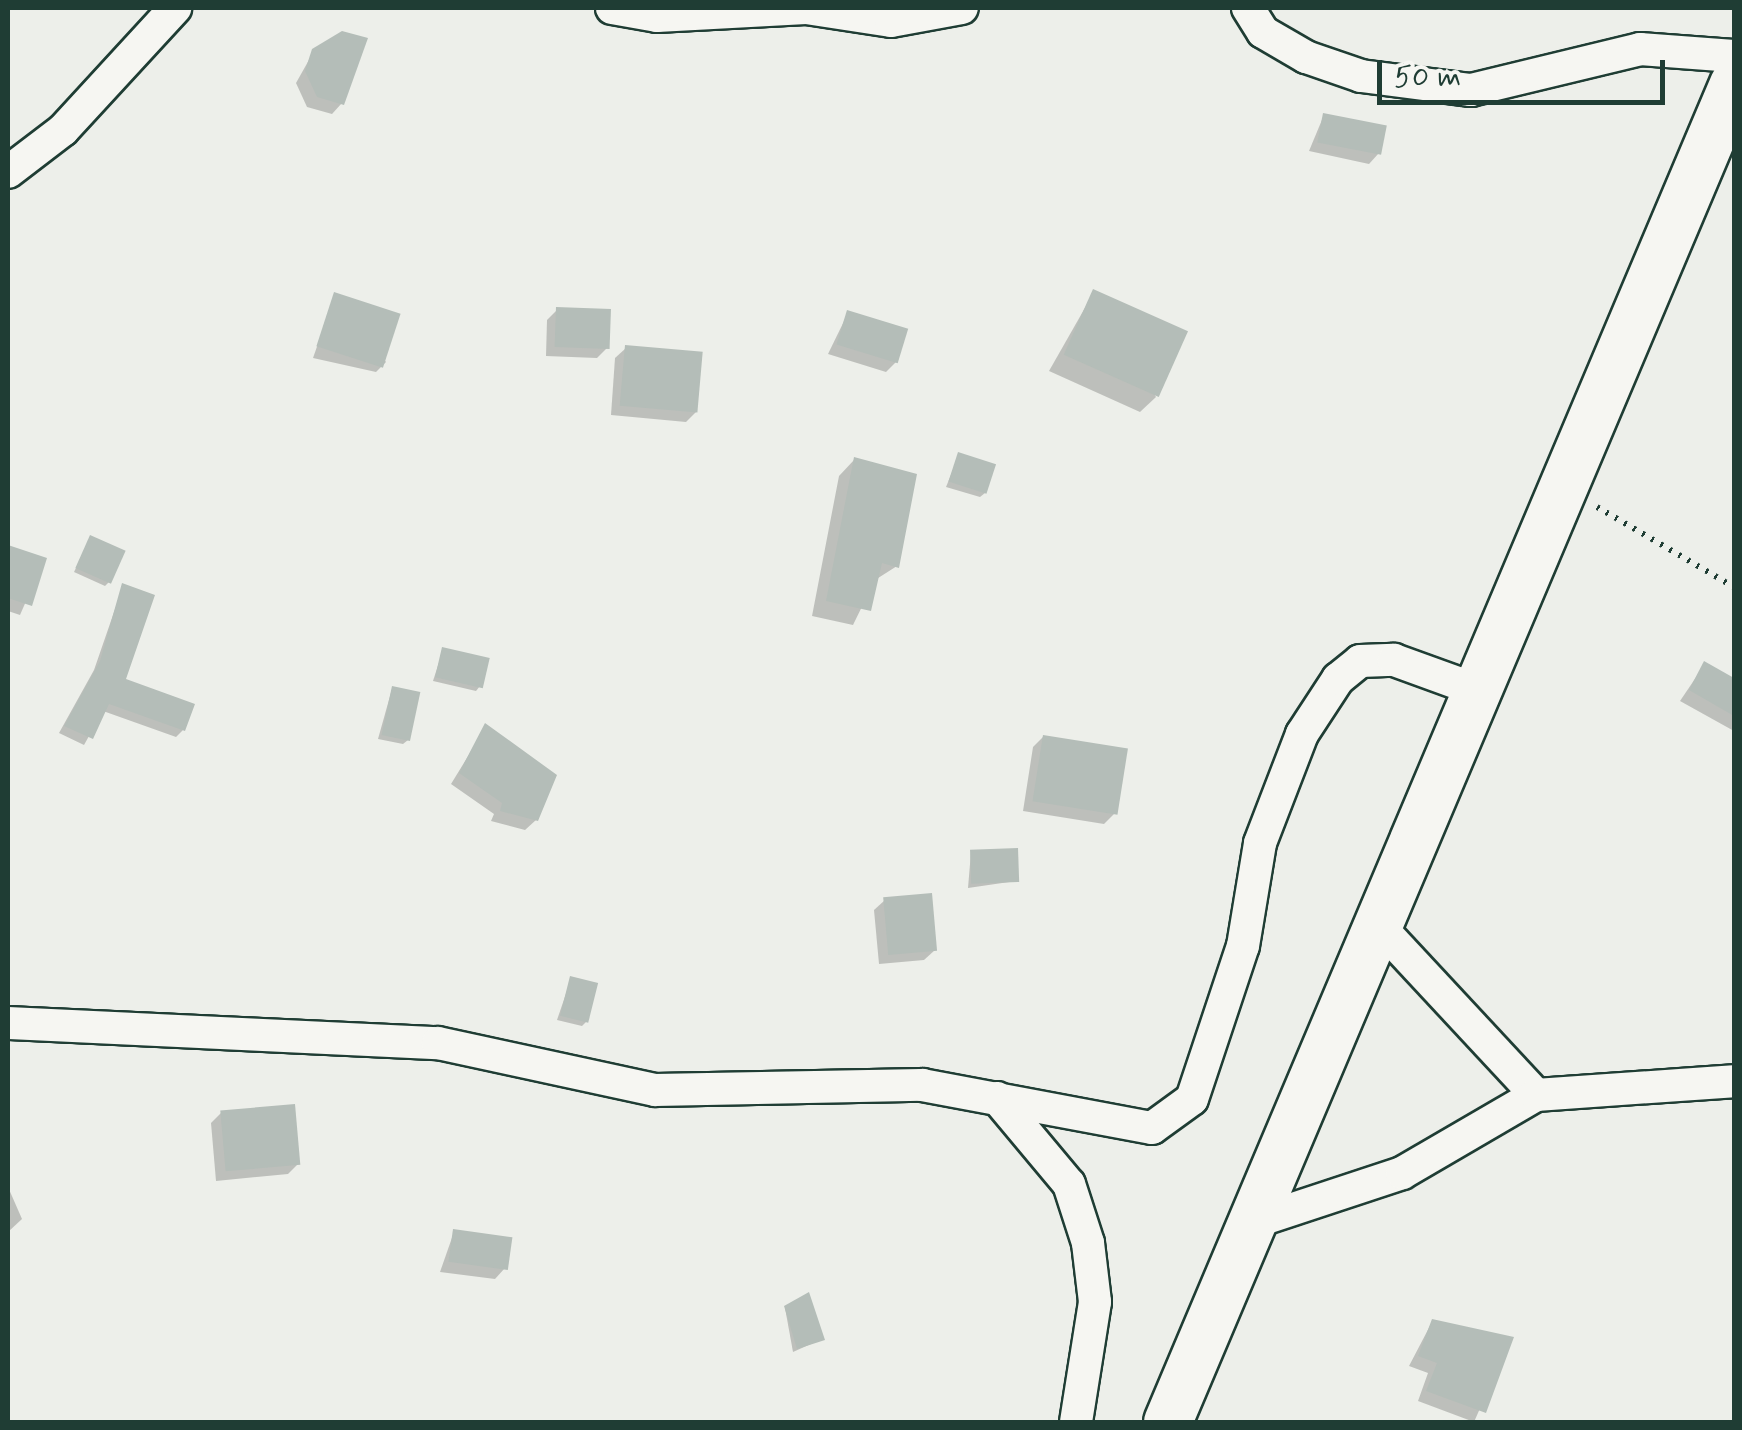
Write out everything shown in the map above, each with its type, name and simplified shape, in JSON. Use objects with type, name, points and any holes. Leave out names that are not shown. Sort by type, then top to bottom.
[{"type":"street","points":[[8,172],[63,130],[175,8]]},
{"type":"street","points":[[612,8],[656,16],[806,8],[891,21],[962,8]]},
{"type":"street","points":[[1248,8],[1263,32],[1306,57],[1361,76],[1471,90],[1640,49],[1734,56]]},
{"type":"street","points":[[1168,1422],[1258,1221],[1474,689],[1564,488],[1734,84]]},
{"type":"street","points":[[8,1022],[438,1043],[655,1090],[922,1086],[1138,1129],[1180,1113],[1207,1061],[1244,946],[1260,843],[1302,734],[1338,679],[1360,661],[1394,660],[1474,689]]},
{"type":"street","points":[[1380,927],[1536,1096]]},
{"type":"street","points":[[1258,1221],[1402,1173],[1536,1096],[1734,1081]]},
{"type":"street","points":[[997,1098],[1069,1184],[1088,1243],[1095,1302],[1076,1422]]},
{"type":"path","points":[[1564,488],[1734,587]]},
{"type":"building","points":[[342,31],[368,38],[344,105],[317,97],[305,71],[312,49]]},
{"type":"building","points":[[1323,113],[1387,125],[1381,155],[1317,142]]},
{"type":"building","points":[[1093,289],[1188,331],[1159,397],[1064,355]]},
{"type":"building","points":[[334,292],[401,314],[383,368],[316,346]]},
{"type":"building","points":[[556,307],[611,309],[610,349],[555,347]]},
{"type":"building","points":[[847,310],[908,329],[898,363],[836,344]]},
{"type":"building","points":[[625,345],[703,352],[697,413],[620,406]]},
{"type":"building","points":[[958,452],[996,464],[986,494],[948,481]]},
{"type":"building","points":[[854,457],[917,474],[899,568],[882,563],[871,611],[826,601]]},
{"type":"building","points":[[90,535],[126,551],[111,584],[75,568]]},
{"type":"building","points":[[8,545],[47,558],[32,606],[8,598]]},
{"type":"building","points":[[122,583],[155,595],[126,679],[195,704],[185,731],[109,704],[93,739],[64,726],[100,661]]},
{"type":"building","points":[[442,647],[490,658],[483,688],[435,677]]},
{"type":"building","points":[[1704,661],[1734,678],[1734,716],[1689,690]]},
{"type":"building","points":[[392,686],[420,692],[410,741],[382,735]]},
{"type":"building","points":[[485,723],[557,775],[538,821],[500,811],[502,803],[459,773]]},
{"type":"building","points":[[1043,735],[1128,748],[1117,815],[1033,801]]},
{"type":"building","points":[[1018,848],[1019,882],[971,884],[970,850]]},
{"type":"building","points":[[932,893],[937,951],[888,955],[883,897]]},
{"type":"building","points":[[570,976],[598,983],[588,1023],[560,1016]]},
{"type":"building","points":[[295,1104],[300,1165],[226,1171],[220,1111]]},
{"type":"building","points":[[453,1229],[512,1237],[508,1270],[448,1262]]},
{"type":"building","points":[[809,1292],[825,1340],[797,1349],[784,1306]]},
{"type":"building","points":[[1432,1319],[1514,1337],[1486,1413],[1426,1391],[1437,1363],[1418,1356]]}]
